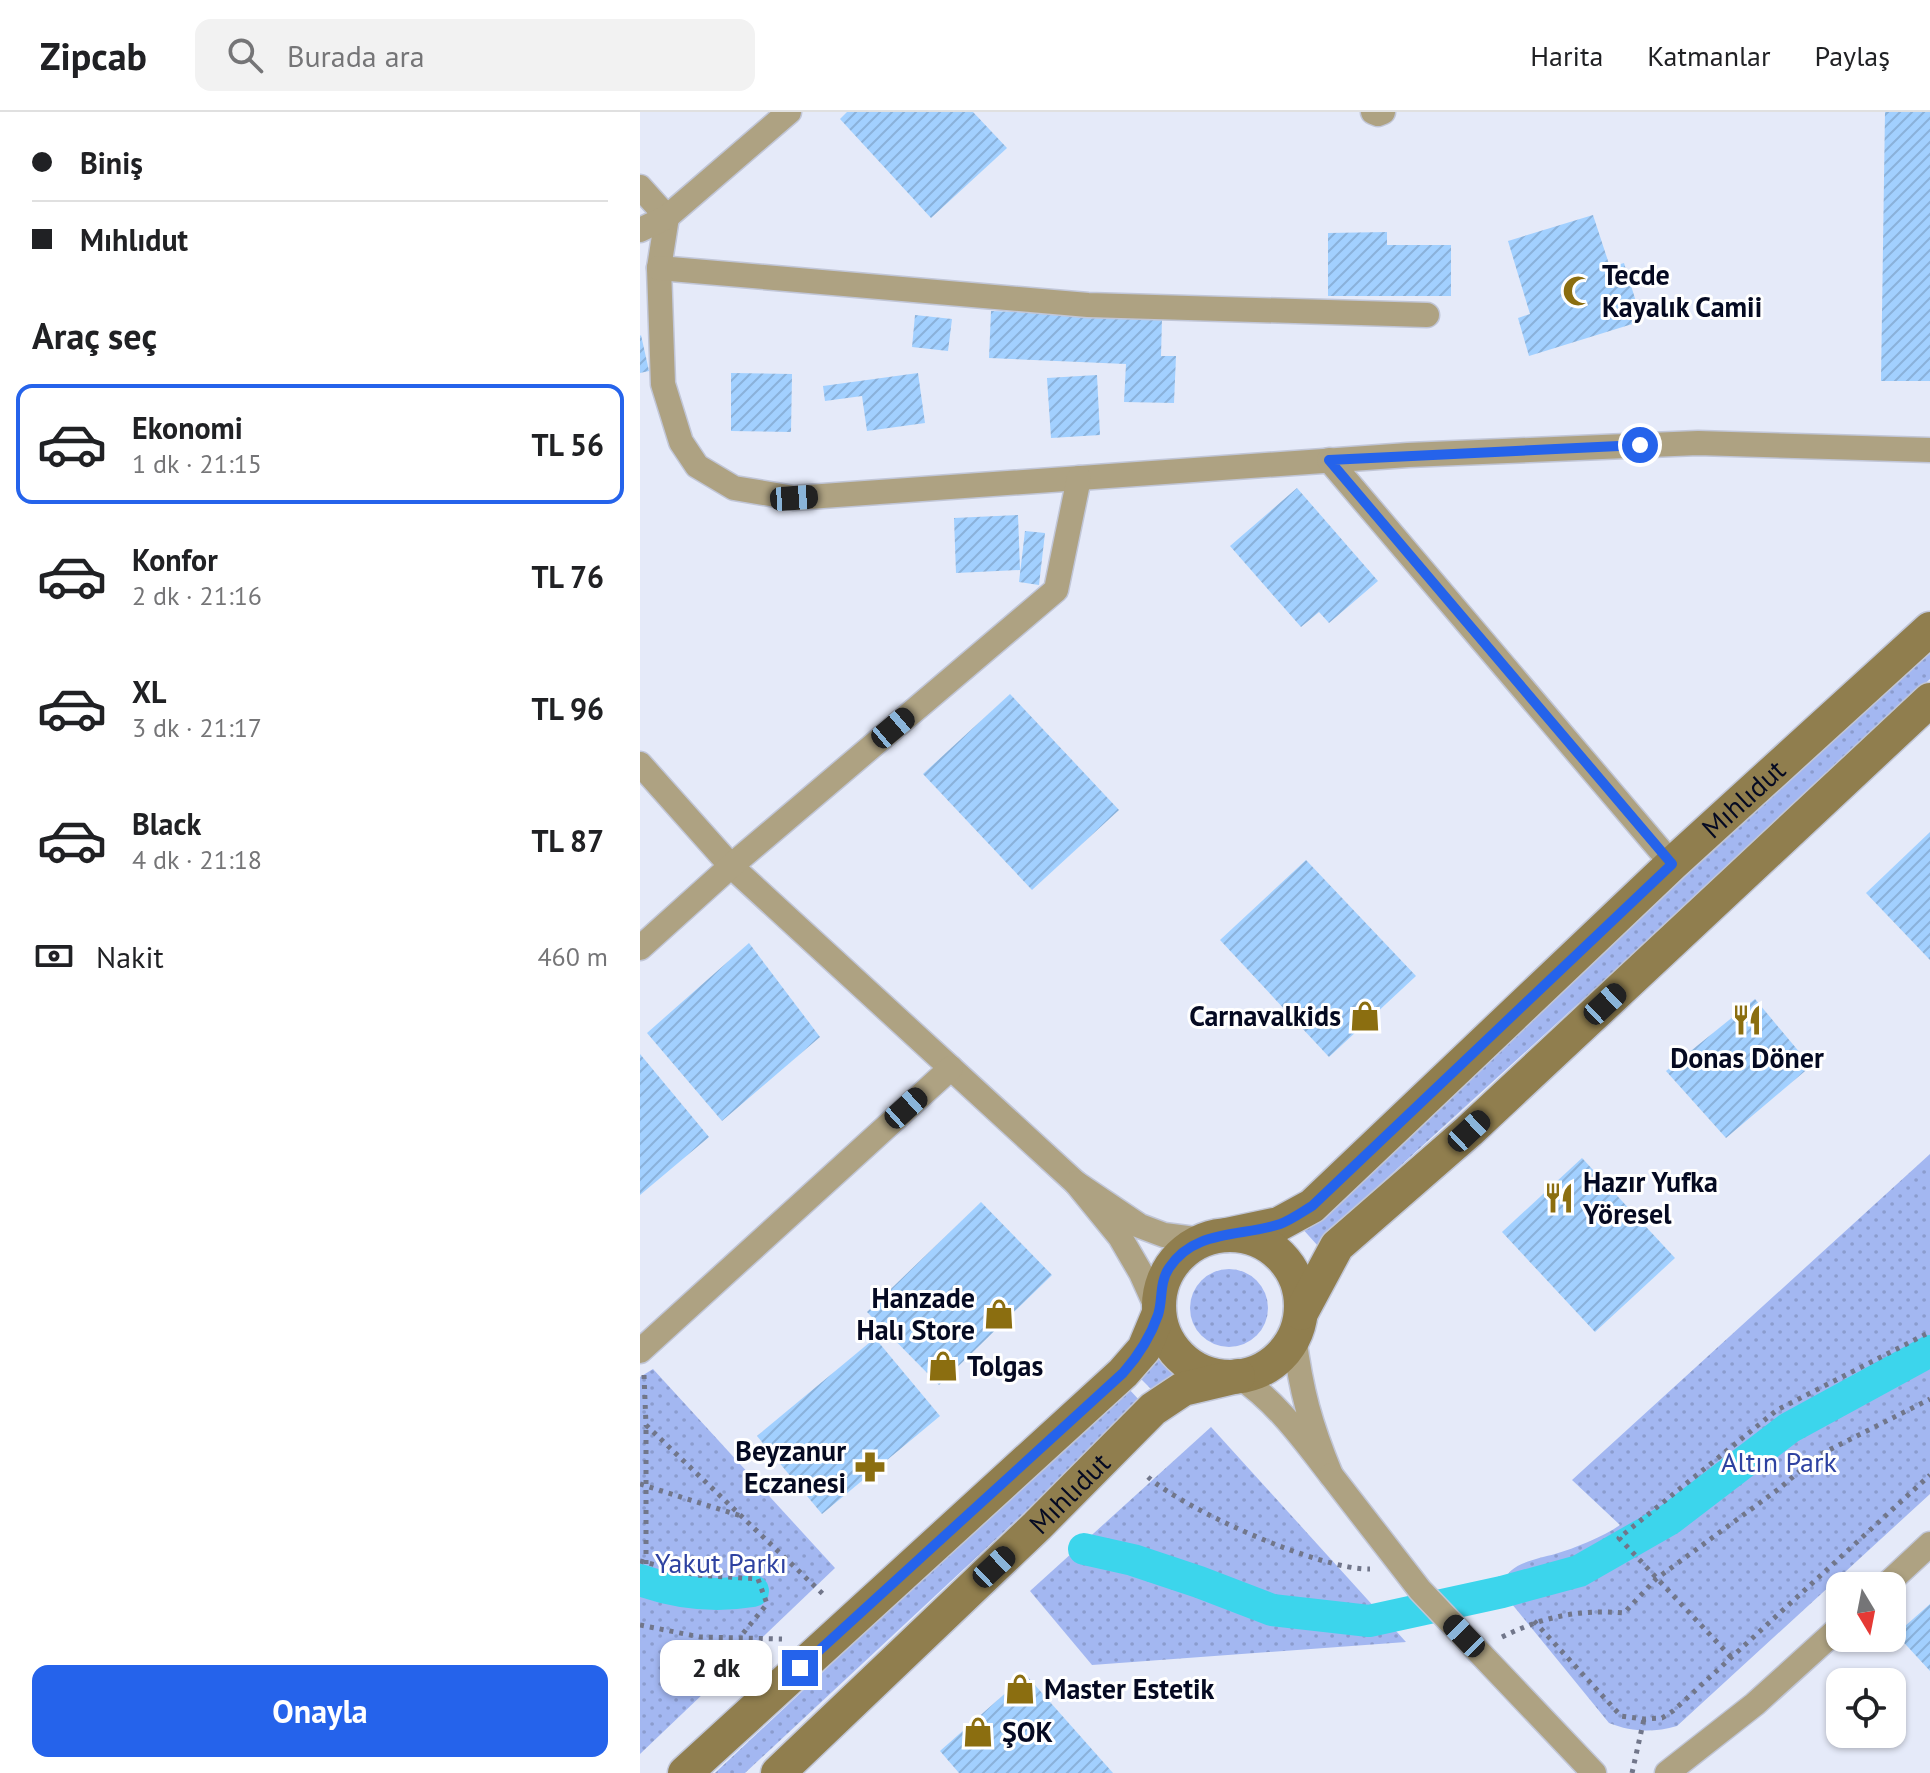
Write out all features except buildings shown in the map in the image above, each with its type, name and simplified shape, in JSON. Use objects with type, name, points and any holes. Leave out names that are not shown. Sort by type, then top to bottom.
[{"type":"main road","name":"Mıhlıdut","points":[[1215,1237],[1279,1224],[1312,1206],[1672,864],[1930,629]]},
{"type":"main road","name":"Mıhlıdut","points":[[1298,1325],[1337,1246],[1469,1131],[1930,700]]},
{"type":"main road","points":[[1215,1237],[1251,1238],[1273,1249],[1289,1267],[1299,1289],[1298,1325],[1280,1356],[1260,1370],[1238,1376],[1216,1376],[1194,1368],[1177,1354],[1164,1334],[1159,1313],[1160,1290],[1169,1269],[1184,1252],[1215,1237]]},
{"type":"main road","name":"Mıhlıdut","points":[[685,1773],[1123,1373],[1144,1349],[1159,1313]]},
{"type":"main road","name":"Mıhlıdut","points":[[778,1773],[1037,1526],[1153,1409],[1183,1389],[1238,1376]]},
{"type":"street","points":[[640,230],[667,217],[789,112]]},
{"type":"street","points":[[1373,112],[1383,112]]},
{"type":"street","points":[[640,187],[667,217]]},
{"type":"street","points":[[667,217],[659,268],[663,384],[681,442],[697,466],[734,488],[794,498],[1329,460],[1698,443],[1930,450]]},
{"type":"street","points":[[659,268],[1088,305],[1427,315]]},
{"type":"street","points":[[1329,460],[1672,864]]},
{"type":"street","points":[[640,948],[731,866],[1056,590],[1079,478]]},
{"type":"street","points":[[640,764],[731,866],[1076,1183],[1120,1237],[1159,1313]]},
{"type":"street","points":[[642,1363],[951,1068]]},
{"type":"street","points":[[1076,1183],[1140,1226],[1164,1235],[1215,1237]]},
{"type":"street","points":[[1298,1325],[1301,1389],[1312,1428],[1331,1475]]},
{"type":"street","points":[[1238,1376],[1261,1391],[1283,1415],[1420,1590],[1594,1773]]},
{"type":"street","points":[[1900,1572],[1930,1544]]},
{"type":"street","points":[[1667,1773],[1755,1704],[1826,1640]]},
{"type":"path","points":[[1731,1657],[1619,1538],[1777,1410],[1930,1332]]},
{"type":"path","points":[[642,1363],[646,1425],[643,1563],[696,1575],[758,1579],[767,1604],[740,1637]]},
{"type":"path","points":[[1477,1650],[1534,1621],[1601,1611],[1624,1613],[1656,1579],[1780,1488],[1817,1456],[1930,1399]]},
{"type":"path","points":[[646,1425],[826,1597]]},
{"type":"path","points":[[1534,1621],[1621,1716],[1662,1718],[1930,1475]]},
{"type":"path","points":[[1148,1477],[1161,1489],[1201,1511],[1300,1554],[1357,1569],[1403,1569]]},
{"type":"path","points":[[643,1485],[742,1516]]},
{"type":"path","points":[[640,1625],[700,1637],[782,1639]]},
{"type":"path","points":[[1632,1773],[1644,1719]]},
{"type":"green space","points":[[1930,648],[1930,679],[1329,1231],[1318,1246],[1300,1226]]},
{"type":"green space","name":"Altın Park","points":[[1930,1154],[1930,1494],[1845,1572],[1826,1572],[1826,1589],[1677,1726],[1643,1730],[1609,1723],[1507,1598],[1504,1587],[1510,1571],[1527,1562],[1580,1545],[1620,1525],[1572,1480]]},
{"type":"green space","points":[[1229,1269],[1244,1272],[1257,1280],[1265,1293],[1268,1308],[1265,1323],[1257,1336],[1244,1344],[1229,1347],[1214,1344],[1201,1336],[1193,1323],[1190,1308],[1193,1293],[1201,1280],[1214,1272]]},
{"type":"green space","points":[[1158,1351],[1179,1379],[1154,1392],[1137,1375]]},
{"type":"green space","name":"Yakut Parkı","points":[[653,1369],[835,1568],[640,1754],[640,1377]]},
{"type":"green space","points":[[1127,1387],[1142,1403],[745,1773],[715,1773]]},
{"type":"green space","points":[[1211,1427],[1406,1642],[1092,1665],[1030,1591]]},
{"type":"waterway","points":[[1084,1549],[1133,1560],[1272,1610],[1369,1621],[1502,1592],[1579,1571],[1670,1519],[1789,1428],[1930,1351]]},
{"type":"waterway","points":[[640,1580],[696,1593],[753,1591]]},
{"type":"place","name":"Tecde Kayalık Camii","points":[[1578,291]]},
{"type":"place","name":"Carnavalkids","points":[[1365,1016]]},
{"type":"place","name":"Donas Döner","points":[[1747,1020]]},
{"type":"place","name":"Hazır Yufka Yöresel","points":[[1559,1198]]},
{"type":"place","name":"Hanzade Halı Store","points":[[999,1314]]},
{"type":"place","name":"Tolgas","points":[[943,1366]]},
{"type":"place","name":"Beyzanur Eczanesi","points":[[870,1467]]},
{"type":"place","name":"Master Estetik","points":[[1020,1689]]},
{"type":"place","name":"ŞOK","points":[[978,1732]]},
{"type":"route","points":[[800,1668],[1123,1373],[1144,1349],[1159,1313],[1160,1290],[1169,1269],[1184,1252],[1203,1240],[1279,1224],[1312,1206],[1672,864],[1329,460],[1640,445]]}]
